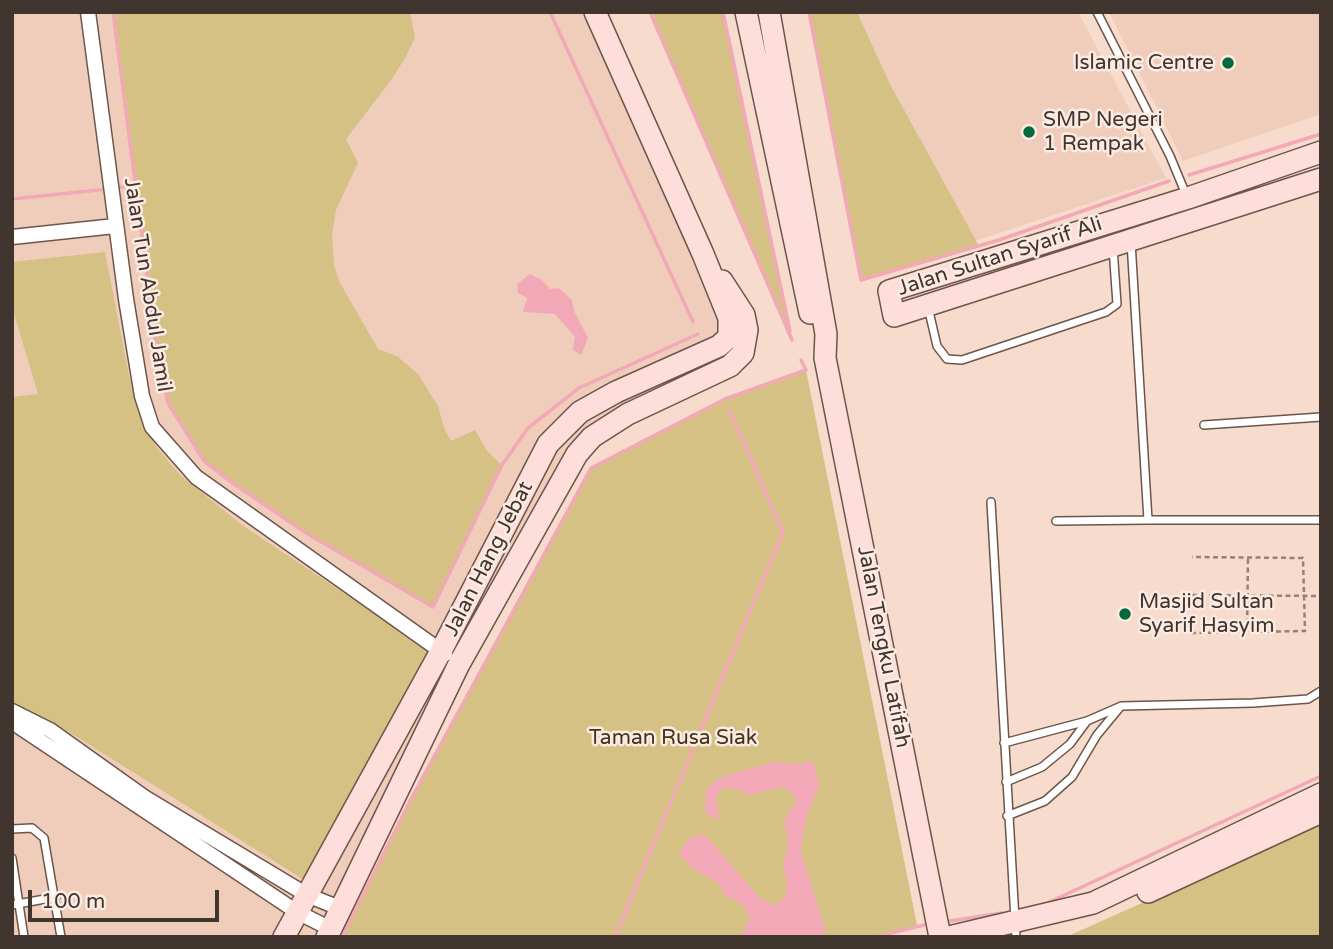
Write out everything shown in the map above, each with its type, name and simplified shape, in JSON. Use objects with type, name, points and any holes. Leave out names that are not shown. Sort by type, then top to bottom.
[{"type":"street","name":"Jalan Tun Abdul Jamil","points":[[88,12],[115,226],[142,396],[152,427],[174,456],[196,477],[459,664]]},
{"type":"street","name":"Jalan Hang Jebat","points":[[285,937],[441,651],[548,444],[563,426],[580,412],[616,391],[710,350],[729,337],[729,318],[703,254],[595,12]]},
{"type":"street","name":"Jalan Tengku Latifah","points":[[746,12],[815,337],[825,358]]},
{"type":"street","name":"Jalan Tengku Latifah","points":[[769,12],[824,321],[825,358],[938,928]]},
{"type":"street","name":"Jalan Sultan Syarif Ali","points":[[1321,152],[1188,198],[889,292],[895,317],[1321,179]]},
{"type":"street","points":[[12,237],[115,226]]},
{"type":"street","name":"Jalan Hang Jebat","points":[[329,933],[459,664],[577,454],[592,437],[628,414],[721,371],[743,354],[747,330],[739,303],[703,254]]},
{"type":"street","points":[[12,711],[50,730],[302,904],[329,933]]},
{"type":"street","points":[[12,722],[302,904],[342,909]]},
{"type":"street","points":[[1017,932],[1093,903],[1321,794]]},
{"type":"street","points":[[949,937],[1017,932],[1095,917],[1321,812]]},
{"type":"lane","points":[[1097,12],[1170,156],[1188,198]]},
{"type":"lane","points":[[928,306],[937,346],[947,359],[962,359],[1106,312],[1117,304],[1122,244]]},
{"type":"lane","points":[[1122,244],[1148,520]]},
{"type":"lane","points":[[1203,425],[1321,417]]},
{"type":"lane","points":[[991,502],[1007,816],[1017,932]]},
{"type":"lane","points":[[1056,521],[1321,520]]},
{"type":"lane","points":[[1004,743],[1087,722],[1121,706],[1308,699],[1321,691]]},
{"type":"lane","points":[[1007,816],[1045,801],[1072,777],[1097,735],[1121,706]]},
{"type":"lane","points":[[1006,782],[1042,767],[1070,744],[1087,722]]},
{"type":"lane","points":[[12,829],[32,828],[44,838],[61,937]]},
{"type":"lane","points":[[12,859],[15,904],[24,937]]},
{"type":"lane","points":[[15,904],[56,897]]},
{"type":"path","points":[[1191,632],[1305,631],[1303,558],[1192,557]]},
{"type":"path","points":[[1247,632],[1248,558]]},
{"type":"path","points":[[1192,595],[1321,596]]},
{"type":"shaded area","points":[[12,12],[595,12],[743,353],[577,454],[327,937],[12,937]]},
{"type":"shaded area","name":"SMP Negeri 1 Rempak","points":[[857,12],[1078,12],[1166,178],[975,241],[891,86]]},
{"type":"shaded area","name":"Islamic Centre","points":[[1109,12],[1321,12],[1321,114],[1183,161]]},
{"type":"shaded area","points":[[530,274],[542,280],[550,289],[559,288],[572,300],[574,311],[588,338],[581,355],[573,350],[575,337],[555,314],[523,312],[527,298],[518,293],[517,284]]},
{"type":"shaded area","points":[[813,761],[819,785],[805,822],[801,852],[826,933],[812,937],[740,937],[750,918],[744,906],[724,894],[719,884],[691,867],[679,853],[688,840],[699,834],[706,836],[759,897],[772,905],[779,903],[785,896],[787,884],[783,865],[789,841],[784,825],[788,811],[796,806],[794,794],[782,787],[747,795],[741,790],[725,787],[716,796],[719,818],[712,818],[705,811],[706,791],[717,779],[744,770],[776,762],[799,764]]},
{"type":"green space","points":[[113,12],[410,12],[415,38],[405,58],[346,139],[358,163],[336,210],[332,236],[334,265],[340,283],[378,349],[397,356],[418,374],[438,406],[451,441],[475,430],[488,452],[502,465],[433,607],[306,533],[204,461],[168,403],[159,367]]},
{"type":"green space","points":[[650,12],[723,12],[792,340],[662,37]]},
{"type":"green space","points":[[809,12],[857,12],[891,86],[979,246],[861,280]]},
{"type":"green space","points":[[105,252],[129,376],[141,420],[158,449],[180,475],[242,525],[432,652],[309,883],[74,735],[12,704],[12,397],[38,394],[12,307],[12,262]]},
{"type":"green space","name":"Taman Rusa Siak","points":[[806,370],[917,925],[876,937],[342,937],[411,799],[591,468],[725,399]]},
{"type":"green space","points":[[1321,824],[1321,937],[1066,937],[1222,867]]},
{"type":"waterway","points":[[113,12],[159,367],[168,403],[204,461],[306,533],[433,607],[502,465],[528,428],[579,388],[698,334]]},
{"type":"waterway","points":[[550,12],[693,322]]},
{"type":"waterway","points":[[650,12],[792,340]]},
{"type":"waterway","points":[[723,12],[790,331]]},
{"type":"waterway","points":[[809,12],[861,280],[999,240],[1169,181]]},
{"type":"waterway","points":[[1189,175],[1321,134]]},
{"type":"waterway","points":[[115,188],[137,185]]},
{"type":"waterway","points":[[12,199],[108,189]]},
{"type":"waterway","points":[[342,937],[411,799],[591,468],[725,399],[806,370],[801,360]]},
{"type":"waterway","points":[[615,937],[783,532],[729,409]]},
{"type":"waterway","points":[[1043,905],[1321,776]]},
{"type":"waterway","points":[[943,922],[1002,913]]},
{"type":"waterway","points":[[876,937],[928,924]]},
{"type":"place","name":"Islamic Centre","points":[[1228,63]]},
{"type":"place","name":"SMP Negeri 1 Rempak","points":[[1029,132]]},
{"type":"place","name":"Masjid Sultan Syarif Hasyim","points":[[1125,614]]}]
